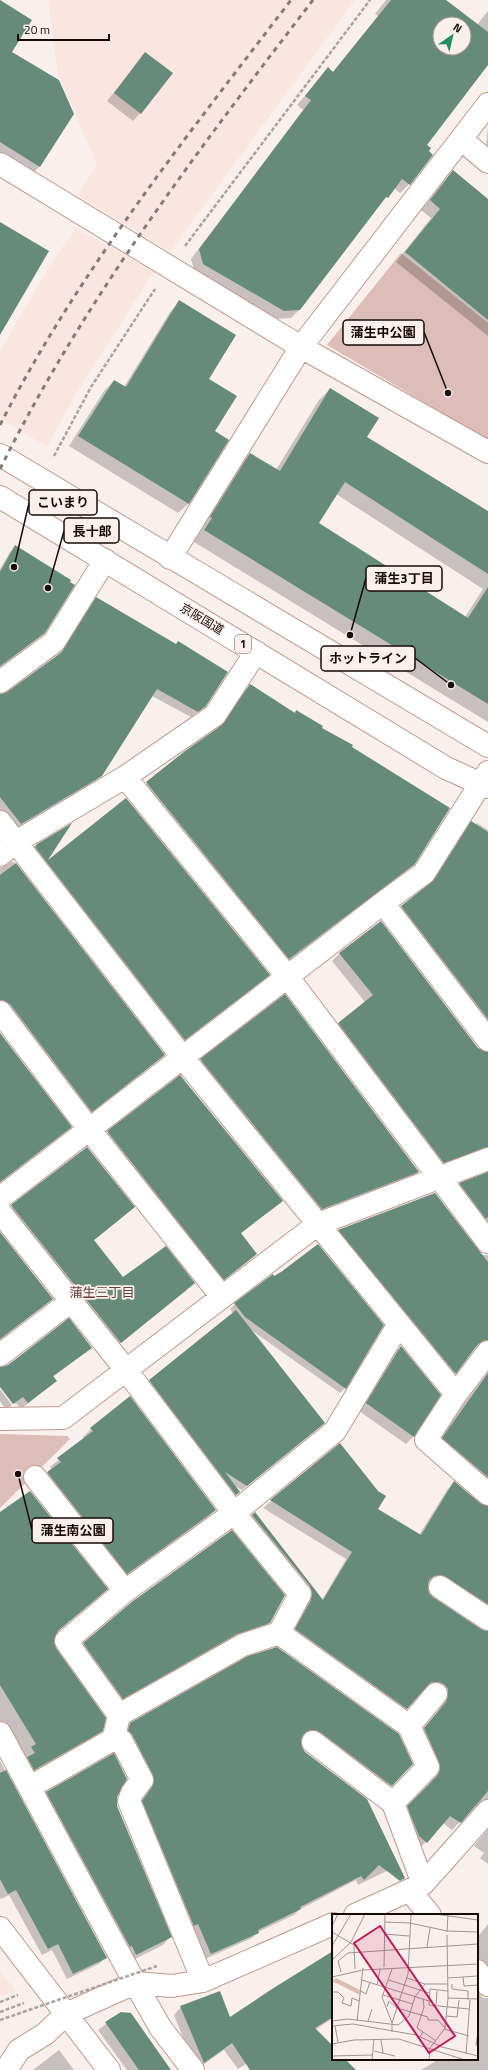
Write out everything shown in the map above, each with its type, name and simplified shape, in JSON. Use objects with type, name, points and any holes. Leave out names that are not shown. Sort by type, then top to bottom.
[{"type":"main road","points":[[170,558],[301,347],[488,104]]},
{"type":"main road","points":[[461,139],[488,162]]},
{"type":"main road","points":[[0,164],[301,347],[488,452]]},
{"type":"main road","points":[[0,455],[170,558],[488,746]]},
{"type":"main road","name":"京阪国道","points":[[0,497],[446,768],[485,781]]},
{"type":"main road","points":[[0,682],[54,642],[105,560]]},
{"type":"main road","points":[[8,848],[124,777],[214,715],[256,652]]},
{"type":"main road","points":[[124,777],[287,976],[488,1242]]},
{"type":"main road","points":[[0,1198],[383,902],[424,873],[485,781]]},
{"type":"main road","points":[[0,822],[8,848],[183,1058],[456,1394]]},
{"type":"main road","points":[[383,902],[488,1040]]},
{"type":"main road","points":[[0,1012],[89,1129],[222,1297]]},
{"type":"main road","points":[[0,1419],[63,1418],[318,1224],[488,1159]]},
{"type":"main road","points":[[0,1212],[126,1370],[234,1513],[300,1594],[279,1633],[243,1645],[119,1715],[114,1736],[110,1741],[30,1787]]},
{"type":"main road","points":[[0,1355],[71,1301]]},
{"type":"main road","points":[[119,1715],[66,1641],[125,1591],[234,1513],[335,1431],[399,1324]]},
{"type":"main road","points":[[488,1352],[456,1394],[426,1440],[488,1494]]},
{"type":"main road","points":[[34,1477],[125,1591]]},
{"type":"main road","points":[[440,1587],[488,1619]]},
{"type":"main road","points":[[279,1633],[409,1726],[428,1767],[393,1803]]},
{"type":"main road","points":[[409,1726],[436,1694]]},
{"type":"main road","points":[[0,1733],[135,1984],[160,2027],[193,2070]]},
{"type":"main road","points":[[114,1736],[121,1740],[142,1780],[132,1793],[129,1801],[203,1981]]},
{"type":"main road","points":[[313,1742],[393,1803],[416,1887],[430,1914]]},
{"type":"main road","points":[[357,1914],[416,1887],[488,1811]]},
{"type":"main road","points":[[6,2070],[19,2050],[45,2034],[66,2014],[135,1984],[172,1986],[203,1981],[332,1924]]},
{"type":"main road","points":[[0,1928],[109,2070]]},
{"type":"main road","points":[[478,1972],[488,1985]]},
{"type":"path","points":[[52,459],[91,387],[170,266],[370,0]]},
{"type":"path","points":[[0,2020],[156,1966]]},
{"type":"path","points":[[0,2002],[24,1993]]},
{"type":"path","points":[[0,2012],[24,2003]]},
{"type":"shaded area","points":[[48,0],[355,0],[170,252],[77,195],[97,165],[58,74]]},
{"type":"shaded area","points":[[76,228],[154,272],[74,397],[47,447],[0,418],[0,351],[52,262]]},
{"type":"shaded area","points":[[401,253],[488,323],[488,440],[327,345]]},
{"type":"shaded area","points":[[0,1434],[67,1436],[70,1439],[0,1508]]},
{"type":"shaded area","points":[[0,1971],[16,1991],[0,1996]]},
{"type":"building","points":[[0,0],[32,20],[12,52],[59,80],[74,114],[40,167],[0,142]]},
{"type":"building","points":[[391,0],[446,0],[467,16],[432,16],[432,56],[472,56],[472,20],[488,32],[488,65],[427,145],[431,148],[429,151],[433,155],[410,185],[402,179],[388,198],[386,197],[300,310],[284,311],[203,264],[199,249],[311,100],[305,96],[328,67],[333,72]]},
{"type":"building","points":[[145,52],[173,73],[141,114],[114,93]]},
{"type":"building","points":[[453,170],[488,199],[488,320],[405,252],[440,209],[430,200]]},
{"type":"building","points":[[0,222],[49,251],[0,335]]},
{"type":"building","points":[[179,300],[236,335],[209,379],[237,396],[215,431],[229,440],[189,504],[78,436],[114,380],[126,387]]},
{"type":"building","points":[[330,388],[379,418],[367,437],[488,511],[488,574],[345,482],[319,523],[468,618],[488,587],[488,704],[204,530],[212,518],[210,517],[250,453],[280,471]]},
{"type":"building","points":[[15,545],[71,580],[70,582],[75,585],[45,633],[0,666],[0,572]]},
{"type":"building","points":[[96,597],[176,644],[178,641],[228,672],[206,706],[198,712],[157,689],[102,776],[21,824],[0,797],[0,694],[7,692],[62,652]]},
{"type":"building","points":[[250,684],[295,713],[296,710],[323,726],[322,728],[353,745],[352,747],[450,808],[415,864],[289,959],[146,782],[185,751],[222,725]]},
{"type":"building","points":[[126,798],[270,975],[185,1040],[35,847],[37,844],[72,823],[48,860]]},
{"type":"building","points":[[471,821],[488,832],[488,1019],[401,906],[434,880]]},
{"type":"building","points":[[16,863],[165,1055],[92,1112],[10,1004],[0,1000],[0,875]]},
{"type":"building","points":[[381,921],[478,1048],[488,1052],[488,1147],[444,1163],[338,1023],[373,995],[339,953]]},
{"type":"building","points":[[285,994],[419,1172],[322,1209],[200,1059]]},
{"type":"building","points":[[0,1033],[72,1127],[0,1182]]},
{"type":"building","points":[[180,1075],[283,1201],[241,1233],[257,1254],[224,1280],[107,1131]]},
{"type":"building","points":[[87,1147],[135,1207],[94,1240],[123,1277],[166,1246],[195,1283],[121,1343],[11,1205]]},
{"type":"building","points":[[488,1172],[488,1217],[486,1219],[459,1183]]},
{"type":"building","points":[[435,1193],[488,1262],[488,1340],[478,1344],[456,1374],[338,1230]]},
{"type":"building","points":[[0,1232],[53,1299],[0,1339]]},
{"type":"building","points":[[318,1244],[384,1325],[346,1389],[245,1317],[234,1303],[273,1274],[274,1276],[281,1272]]},
{"type":"building","points":[[236,1310],[325,1423],[247,1486],[225,1472],[240,1492],[236,1495],[149,1380]]},
{"type":"building","points":[[69,1318],[92,1348],[53,1376],[57,1381],[28,1403],[23,1397],[13,1404],[0,1387],[0,1367],[8,1365]]},
{"type":"building","points":[[401,1346],[441,1395],[414,1437],[366,1403]]},
{"type":"building","points":[[488,1373],[488,1477],[442,1438]]},
{"type":"building","points":[[130,1396],[216,1510],[127,1574],[47,1472],[61,1462],[57,1458],[93,1431],[90,1428]]},
{"type":"building","points":[[340,1443],[378,1491],[386,1496],[378,1509],[421,1535],[454,1481],[480,1503],[488,1506],[488,1604],[441,1575],[434,1576],[429,1580],[428,1587],[429,1593],[433,1597],[481,1629],[488,1631],[488,1791],[461,1823],[450,1816],[427,1843],[419,1836],[407,1806],[437,1776],[440,1770],[439,1762],[424,1728],[446,1702],[448,1689],[444,1684],[439,1682],[431,1682],[407,1709],[295,1629],[311,1600],[312,1592],[310,1586],[252,1515],[255,1512],[323,1600],[352,1552],[270,1500]]},
{"type":"building","points":[[30,1491],[108,1589],[58,1631],[54,1642],[56,1648],[106,1718],[103,1731],[34,1770],[27,1757],[35,1753],[31,1747],[36,1744],[0,1685],[0,1512]]},
{"type":"building","points":[[232,1530],[285,1595],[270,1623],[237,1634],[123,1699],[83,1643],[133,1601]]},
{"type":"building","points":[[277,1647],[399,1734],[413,1764],[392,1786],[320,1732],[314,1730],[308,1731],[303,1735],[301,1741],[305,1752],[367,1799],[405,1878],[400,1881],[379,1865],[364,1880],[361,1876],[300,1907],[301,1909],[258,1930],[259,1933],[211,1954],[198,1924],[194,1926],[142,1801],[152,1787],[154,1781],[153,1775],[132,1734],[128,1731],[130,1723],[248,1656]]},
{"type":"building","points":[[114,1753],[127,1779],[117,1797],[117,1806],[172,1937],[136,1955],[132,1946],[130,1947],[46,1792]]},
{"type":"building","points":[[6,1770],[107,1958],[73,1974],[58,1944],[48,1949],[16,1890],[8,1894],[0,1879],[0,1773]]},
{"type":"building","points":[[332,1952],[332,2018],[315,2028],[332,2045],[332,2060],[346,2060],[356,2070],[250,2070],[232,2043],[204,2063],[180,2006],[220,1991],[230,2017]]},
{"type":"building","points":[[121,2012],[131,2013],[171,2070],[139,2070],[105,2022]]},
{"type":"railway","points":[[0,425],[31,368],[99,259],[174,154],[291,0]]},
{"type":"railway","points":[[0,469],[33,406],[68,346],[145,227],[227,113],[313,0]]},
{"type":"place","name":"蒲生中公園","points":[[448,393]]},
{"type":"place","name":"こいまり","points":[[14,567]]},
{"type":"place","name":"長十郎","points":[[48,588]]},
{"type":"place","name":"蒲生3丁目","points":[[350,635]]},
{"type":"place","name":"ホットライン","points":[[451,685]]},
{"type":"place","name":"蒲生南公園","points":[[18,1474]]},
{"type":"district","name":"蒲生三丁目","points":[[102,1292]]}]
